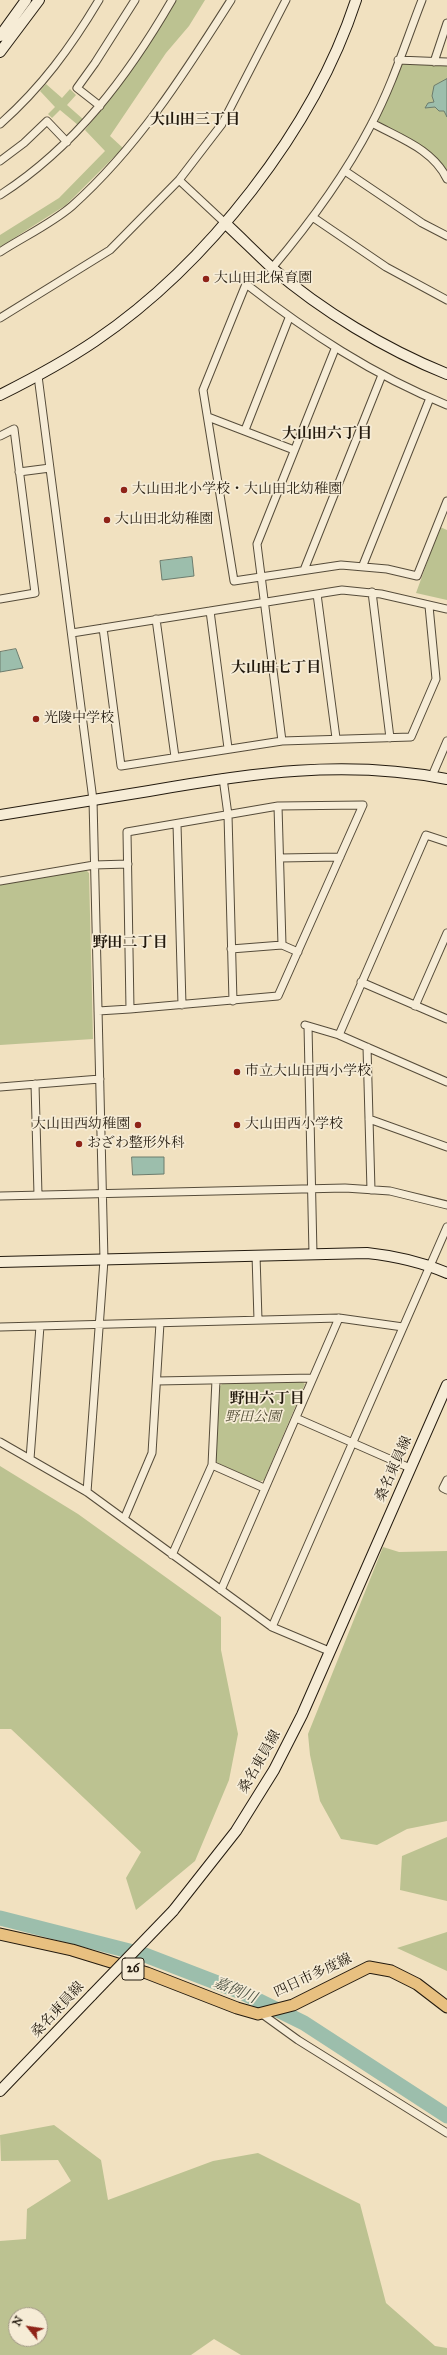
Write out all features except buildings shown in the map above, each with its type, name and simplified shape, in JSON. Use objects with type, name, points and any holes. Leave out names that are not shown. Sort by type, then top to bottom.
[{"type":"main road","name":"四日市多度線","points":[[0,1934],[72,1950],[132,1968],[237,2008],[262,2014],[293,2005],[369,1967],[391,1971],[417,1984],[447,2008]]},
{"type":"street","points":[[0,36],[26,0]]},
{"type":"street","points":[[0,52],[39,0]]},
{"type":"street","points":[[0,124],[26,101],[54,69],[77,37],[99,0]]},
{"type":"street","points":[[100,106],[77,88],[95,63],[135,0]]},
{"type":"street","points":[[0,195],[29,176],[67,142],[100,106],[144,45],[172,0]]},
{"type":"street","points":[[0,252],[71,206],[137,138],[173,90],[231,0]]},
{"type":"street","points":[[1,316],[110,250],[179,180],[222,124],[286,0]]},
{"type":"street","points":[[0,396],[38,376],[96,340],[140,306],[170,280],[225,223],[278,153],[315,94],[345,33],[356,0]]},
{"type":"street","points":[[272,268],[314,218],[372,123],[422,0]]},
{"type":"street","points":[[434,62],[447,23]]},
{"type":"street","points":[[398,60],[447,62]]},
{"type":"street","points":[[0,161],[47,121],[67,142]]},
{"type":"street","points":[[372,123],[425,152],[440,166],[447,179]]},
{"type":"street","points":[[344,171],[422,223],[447,236]]},
{"type":"street","points":[[179,180],[272,268],[320,304],[356,327],[402,353],[447,374]]},
{"type":"street","points":[[314,218],[386,267],[447,300]]},
{"type":"street","points":[[447,405],[382,375],[335,349],[290,318],[246,284],[203,390],[234,581],[341,565],[363,565],[417,576],[447,501]]},
{"type":"street","points":[[245,430],[290,318]]},
{"type":"street","points":[[282,741],[257,544],[335,349]]},
{"type":"street","points":[[304,570],[382,375]]},
{"type":"street","points":[[38,376],[93,800],[104,1260],[87,1492]]},
{"type":"street","points":[[363,565],[430,398]]},
{"type":"street","points":[[208,417],[294,450]]},
{"type":"street","points":[[0,436],[14,429],[35,593],[0,599]]},
{"type":"street","points":[[19,472],[50,468]]},
{"type":"street","points":[[72,633],[264,601],[350,590],[372,592],[447,609]]},
{"type":"street","points":[[372,592],[390,738]]},
{"type":"street","points":[[317,594],[336,738]]},
{"type":"street","points":[[103,628],[121,766],[228,748],[282,741],[336,738],[411,737],[436,679],[429,606]]},
{"type":"street","points":[[210,611],[228,748]]},
{"type":"street","points":[[156,619],[175,757]]},
{"type":"street","points":[[432,776],[447,741]]},
{"type":"street","points":[[0,815],[223,778],[278,771],[340,769],[388,771],[447,779]]},
{"type":"street","points":[[223,778],[228,815],[233,1000]]},
{"type":"street","points":[[98,1011],[130,1009],[182,1005],[278,996],[363,805],[278,806],[127,832],[130,1009]]},
{"type":"street","points":[[278,806],[282,945]]},
{"type":"street","points":[[177,824],[182,1005]]},
{"type":"street","points":[[339,1035],[426,835],[447,842]]},
{"type":"street","points":[[280,858],[340,857]]},
{"type":"street","points":[[0,880],[94,865],[128,864]]},
{"type":"street","points":[[415,1006],[447,933]]},
{"type":"street","points":[[231,949],[282,945],[298,952]]},
{"type":"street","points":[[362,982],[447,1019]]},
{"type":"street","points":[[313,1254],[307,1025],[339,1035],[447,1082]]},
{"type":"street","points":[[367,1047],[371,1190]]},
{"type":"street","points":[[0,1087],[100,1079]]},
{"type":"street","points":[[35,1084],[38,1195]]},
{"type":"street","points":[[369,1119],[447,1147]]},
{"type":"street","points":[[0,1196],[312,1189],[371,1190],[390,1191],[447,1205]]},
{"type":"street","points":[[272,1627],[447,1227]]},
{"type":"street","points":[[256,1255],[258,1320]]},
{"type":"street","points":[[0,1262],[256,1255],[386,1255],[430,1265],[447,1273]]},
{"type":"street","points":[[0,1327],[339,1318],[402,1327]]},
{"type":"street","points":[[221,1590],[339,1318]]},
{"type":"street","points":[[124,1519],[152,1453],[160,1323]]},
{"type":"street","points":[[30,1459],[40,1326]]},
{"type":"street","points":[[156,1381],[313,1378]]},
{"type":"street","points":[[172,1555],[212,1465],[216,1380]]},
{"type":"street","name":"桑名東員線","points":[[0,2091],[173,1911],[236,1831],[274,1770],[302,1715],[447,1385]]},
{"type":"street","points":[[296,1418],[410,1468]]},
{"type":"street","points":[[0,1442],[87,1492],[272,1627],[329,1651]]},
{"type":"street","points":[[212,1465],[264,1488]]},
{"type":"street","points":[[447,1480],[443,1488],[447,1490]]},
{"type":"street","points":[[262,2014],[298,2040],[447,2132]]},
{"type":"green space","points":[[176,0],[205,0],[189,26],[166,53],[110,136],[123,148],[66,205],[0,247],[0,235],[59,198],[105,151],[85,130],[123,82]]},
{"type":"green space","points":[[400,64],[447,65],[447,171],[427,149],[379,123],[378,119]]},
{"type":"green space","points":[[46,84],[62,98],[70,89],[76,95],[67,105],[84,120],[78,125],[60,110],[52,118],[48,114],[55,107],[40,91]]},
{"type":"green space","points":[[440,527],[447,530],[447,600],[416,593]]},
{"type":"green space","points":[[86,870],[89,873],[93,1039],[0,1045],[0,884]]},
{"type":"green space","name":"野田公園","points":[[302,1382],[305,1384],[264,1480],[259,1482],[218,1463],[215,1460],[220,1386],[223,1383]]},
{"type":"green space","points":[[0,1466],[78,1514],[221,1617],[221,1650],[238,1734],[229,1780],[195,1861],[136,1910],[126,1878],[141,1852],[11,1729],[0,1729]]},
{"type":"green space","points":[[383,1547],[399,1552],[447,1551],[447,1821],[407,1829],[377,1845],[341,1839],[320,1801],[310,1755],[308,1734]]},
{"type":"green space","points":[[447,1837],[447,1901],[400,1890],[402,1856]]},
{"type":"green space","points":[[447,1932],[447,1971],[397,1948]]},
{"type":"green space","points":[[54,2125],[101,2160],[108,2200],[213,2161],[258,2153],[360,2204],[386,2303],[435,2346],[447,2348],[447,2355],[241,2355],[214,2339],[191,2355],[0,2355],[0,2241],[26,2239],[27,2209],[71,2181],[58,2160],[1,2161],[0,2135]]},
{"type":"shaded area","points":[[447,79],[447,117],[444,111],[439,111],[435,107],[425,108],[428,103],[434,102],[432,96],[434,86]]},
{"type":"shaded area","points":[[192,557],[194,576],[162,580],[160,561]]},
{"type":"shaded area","points":[[16,649],[23,668],[0,672],[0,652]]},
{"type":"shaded area","points":[[132,1157],[164,1157],[164,1174],[133,1175]]},
{"type":"waterway","name":"嘉例川","points":[[0,1918],[145,1955],[241,1992],[304,2023],[447,2116]]},
{"type":"place","name":"大山田北保育園","points":[[206,279]]},
{"type":"place","name":"大山田北小学校・大山田北幼稚園","points":[[124,490]]},
{"type":"place","name":"大山田北幼稚園","points":[[107,520]]},
{"type":"place","name":"光陵中学校","points":[[36,719]]},
{"type":"place","name":"市立大山田西小学校","points":[[237,1072]]},
{"type":"place","name":"大山田西幼稚園","points":[[138,1125]]},
{"type":"place","name":"大山田西小学校","points":[[237,1125]]},
{"type":"place","name":"おざわ整形外科","points":[[79,1144]]},
{"type":"district","name":"大山田三丁目","points":[[195,120]]},
{"type":"district","name":"大山田六丁目","points":[[327,434]]},
{"type":"district","name":"大山田七丁目","points":[[276,668]]},
{"type":"district","name":"野田二丁目","points":[[130,943]]},
{"type":"district","name":"野田六丁目","points":[[267,1399]]}]
